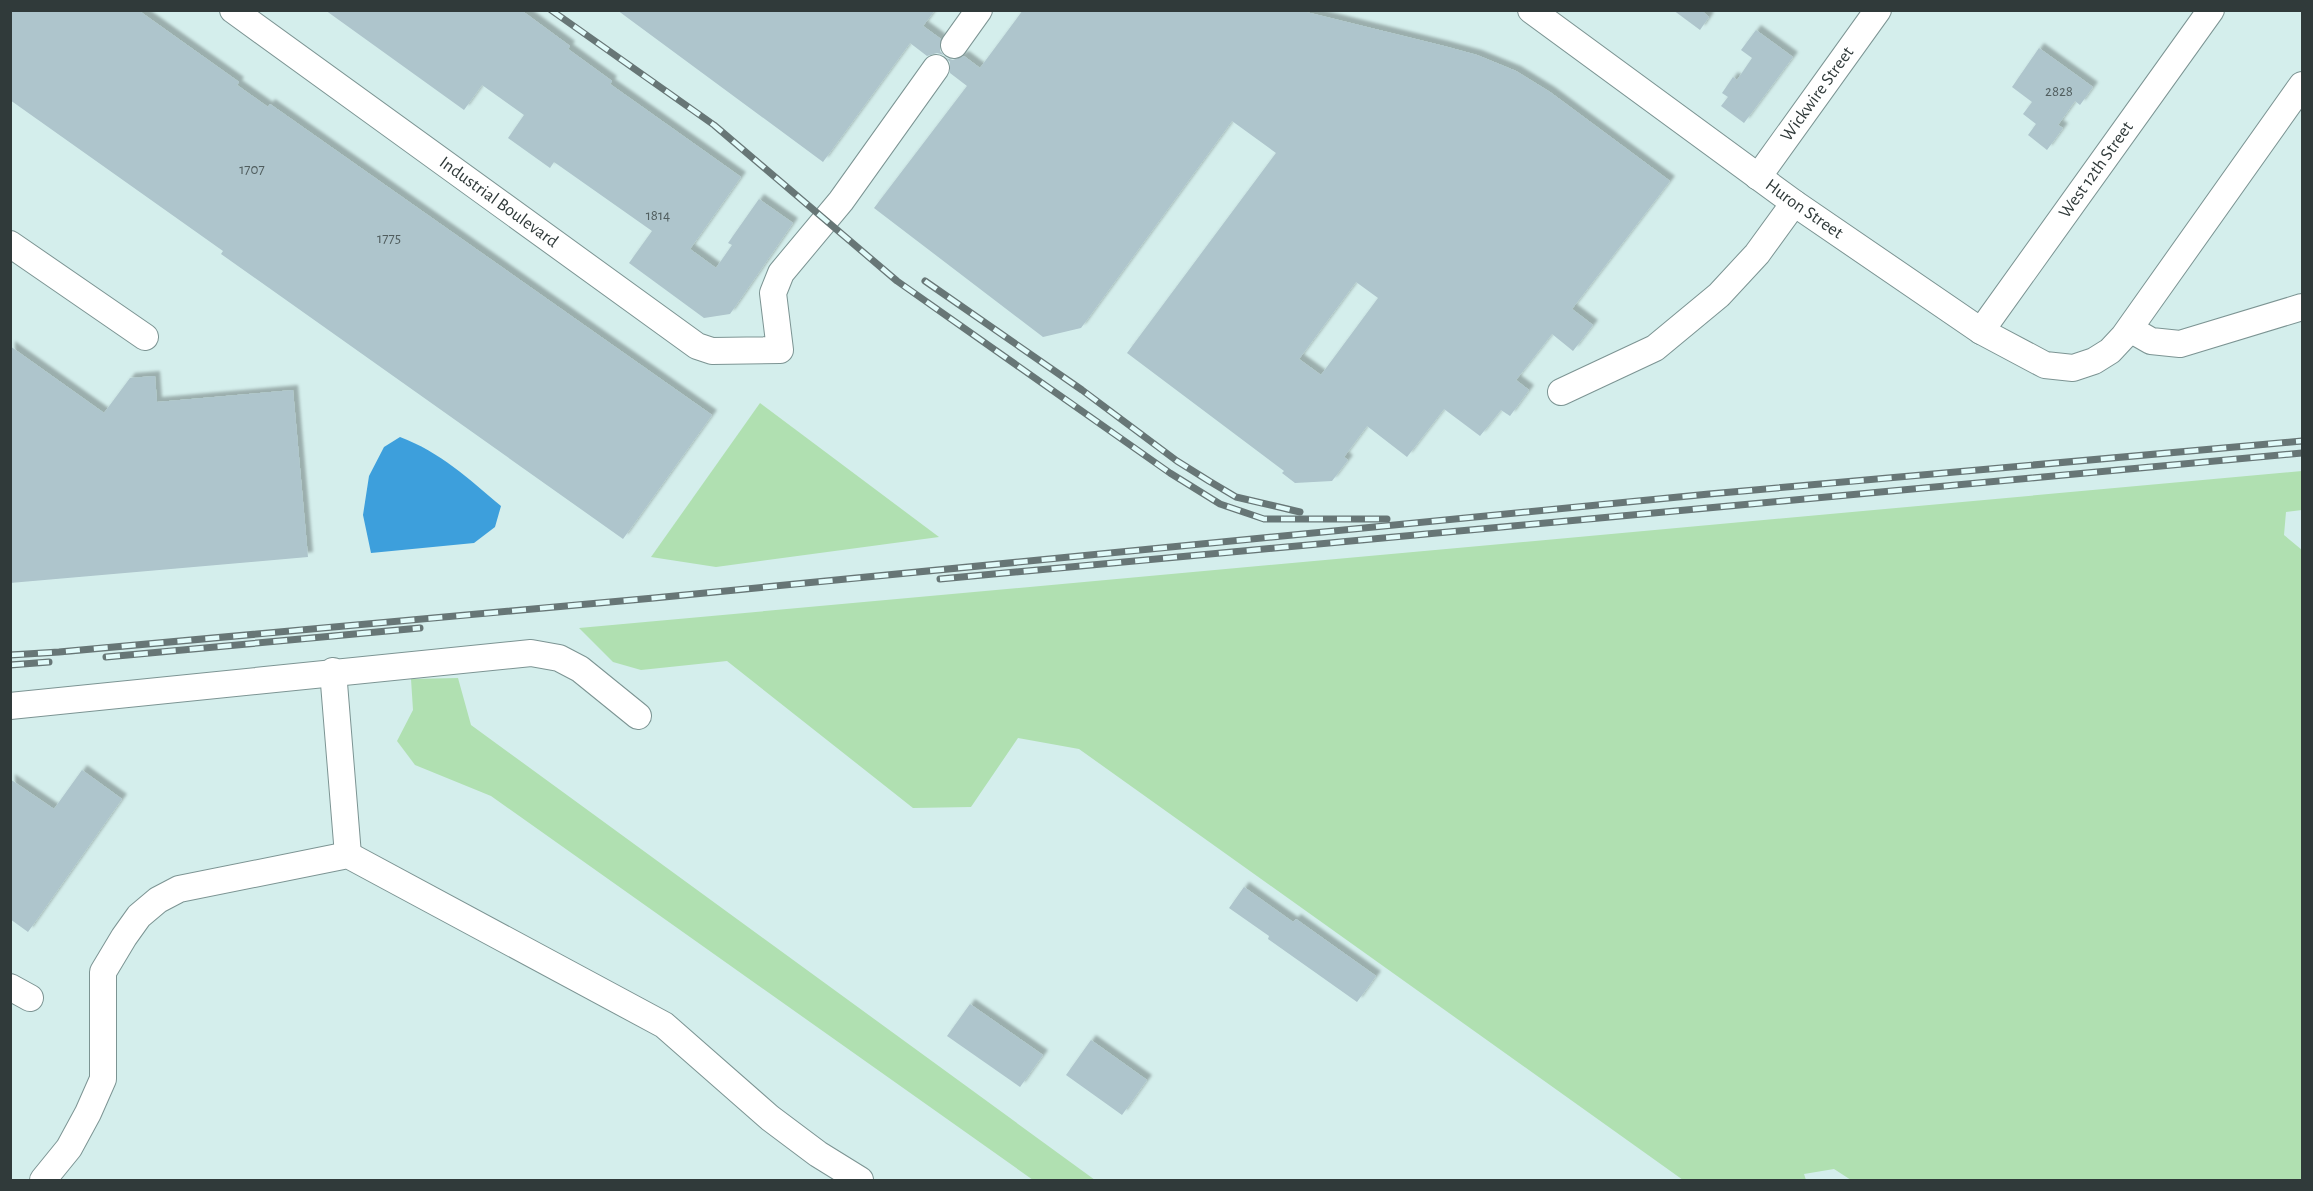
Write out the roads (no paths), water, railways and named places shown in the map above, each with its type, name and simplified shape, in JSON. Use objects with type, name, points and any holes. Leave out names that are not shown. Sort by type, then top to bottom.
[{"type":"street","name":"Industrial Boulevard","points":[[233,10],[697,346],[712,351],[780,350],[773,293],[781,273],[841,201],[936,68]]},
{"type":"street","points":[[954,45],[979,10]]},
{"type":"street","name":"Wickwire Street","points":[[1758,177],[1878,10]]},
{"type":"street","name":"West 12th Street","points":[[1981,331],[2211,10]]},
{"type":"street","name":"Huron Street","points":[[1539,13],[1794,203],[1981,331],[2045,365],[2073,368],[2094,361],[2110,351],[2130,329]]},
{"type":"street","points":[[2302,85],[2130,329],[2151,340],[2180,344],[2302,307]]},
{"type":"street","points":[[1561,392],[1655,348],[1719,295],[1757,254],[1794,203]]},
{"type":"street","points":[[10,244],[145,338]]},
{"type":"street","points":[[10,706],[333,671],[531,653],[559,658],[580,669],[638,716]]},
{"type":"street","points":[[333,671],[348,855]]},
{"type":"street","points":[[43,1180],[69,1148],[103,1079],[104,972],[139,916],[158,900],[179,889],[348,855],[664,1025],[770,1118],[818,1154],[860,1180]]},
{"type":"water","points":[[400,437],[441,458],[501,506],[495,527],[474,543],[371,553],[363,515],[369,476],[384,447]]},
{"type":"railway","points":[[551,10],[714,125],[897,281],[1170,473],[1220,504],[1264,519],[1387,519]]},
{"type":"railway","points":[[925,281],[1082,390],[1177,461],[1209,481],[1236,497],[1300,512]]},
{"type":"railway","points":[[10,655],[654,598],[1709,494],[2302,441]]},
{"type":"railway","points":[[940,579],[2302,453]]},
{"type":"railway","points":[[106,657],[420,628]]},
{"type":"railway","points":[[10,665],[49,662]]}]
